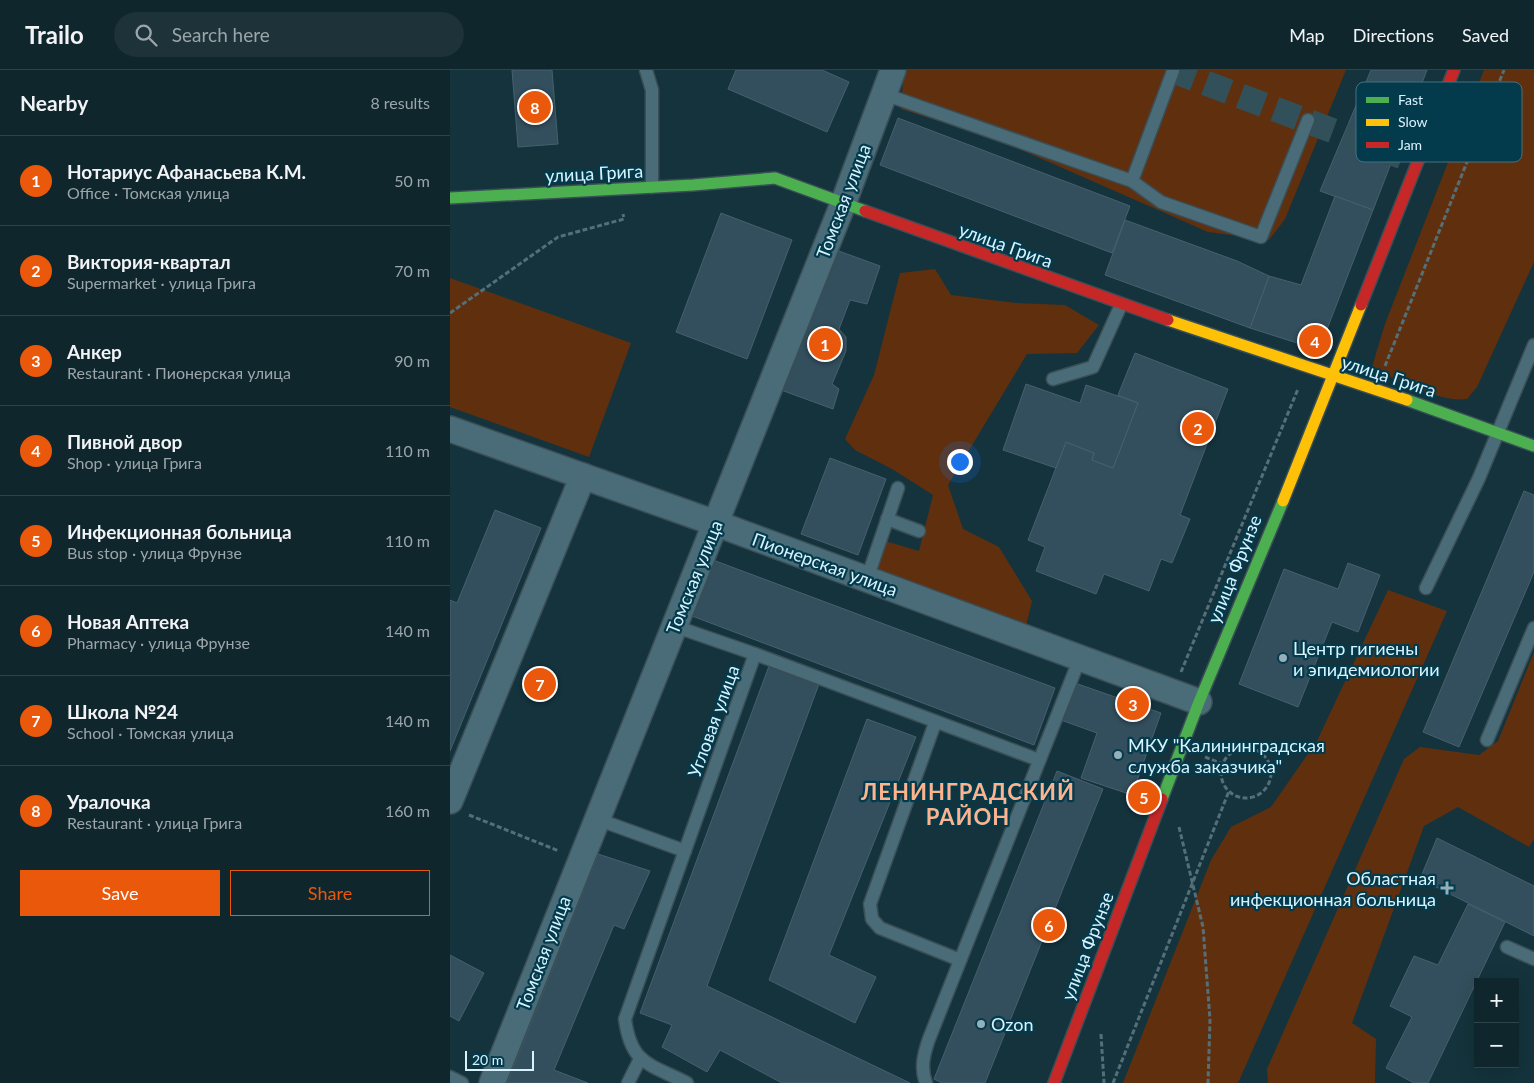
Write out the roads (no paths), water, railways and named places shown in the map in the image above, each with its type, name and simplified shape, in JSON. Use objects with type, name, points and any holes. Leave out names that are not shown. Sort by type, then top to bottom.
[{"type":"street","name":"Томская улица","points":[[492,1083],[843,204],[893,70]]},
{"type":"street","name":"улица Фрунзе","points":[[1449,82],[1454,70]]},
{"type":"street","name":"улица Фрунзе","points":[[1054,1083],[1199,702],[1333,376],[1418,162]]},
{"type":"street","name":"улица Грига","points":[[450,198],[775,178],[1121,305],[1333,376],[1375,388],[1534,446]]},
{"type":"street","name":"Пионерская улица","points":[[450,429],[715,523],[1199,702]]},
{"type":"street","points":[[459,807],[583,476]]},
{"type":"lane","points":[[646,70],[652,90],[652,187]]},
{"type":"lane","points":[[1132,181],[1173,71]]},
{"type":"lane","points":[[884,94],[1132,181],[1161,202],[1261,237],[1308,120]]},
{"type":"lane","points":[[1053,379],[1093,367],[1121,305]]},
{"type":"lane","points":[[1426,588],[1499,432],[1534,345]]},
{"type":"lane","points":[[867,579],[898,488]]},
{"type":"lane","points":[[887,519],[918,531]]},
{"type":"lane","name":"Угловая улица","points":[[640,1059],[628,1041],[625,1019],[755,654],[674,626]]},
{"type":"lane","points":[[1486,740],[1534,628]]},
{"type":"lane","points":[[755,654],[935,723],[1039,760]]},
{"type":"lane","points":[[926,1083],[923,1057],[1080,658]]},
{"type":"lane","points":[[935,723],[870,904],[872,918],[880,928],[960,960]]},
{"type":"lane","points":[[597,819],[684,851]]},
{"type":"lane","points":[[1507,947],[1534,959]]},
{"type":"lane","points":[[628,1083],[640,1059],[687,1083]]},
{"type":"lane","points":[[450,1077],[462,1083]]},
{"type":"tunnel","points":[[1171,70],[1356,139]]},
{"type":"place","name":"Уралочка","points":[[535,107]]},
{"type":"place","name":"Пивной двор","points":[[1315,341]]},
{"type":"place","name":"Нотариус Афанасьева К.М.","points":[[825,344]]},
{"type":"place","name":"Виктория-квартал","points":[[1198,428]]},
{"type":"place","name":"Центр гигиены и эпидемиологии","points":[[1283,658]]},
{"type":"place","name":"Школа №24","points":[[540,684]]},
{"type":"place","name":"Анкер","points":[[1133,704]]},
{"type":"place","name":"МКУ \"Калининградская служба заказчика\"","points":[[1118,755]]},
{"type":"place","name":"Инфекционная больница","points":[[1144,797]]},
{"type":"place","name":"Областная инфекционная больница","points":[[1447,888]]},
{"type":"place","name":"Новая Аптека","points":[[1049,925]]},
{"type":"place","name":"Ozon","points":[[981,1024]]},
{"type":"district","name":"ЛЕНИНГРАДСКИЙ РАЙОН","points":[[968,804]]}]
